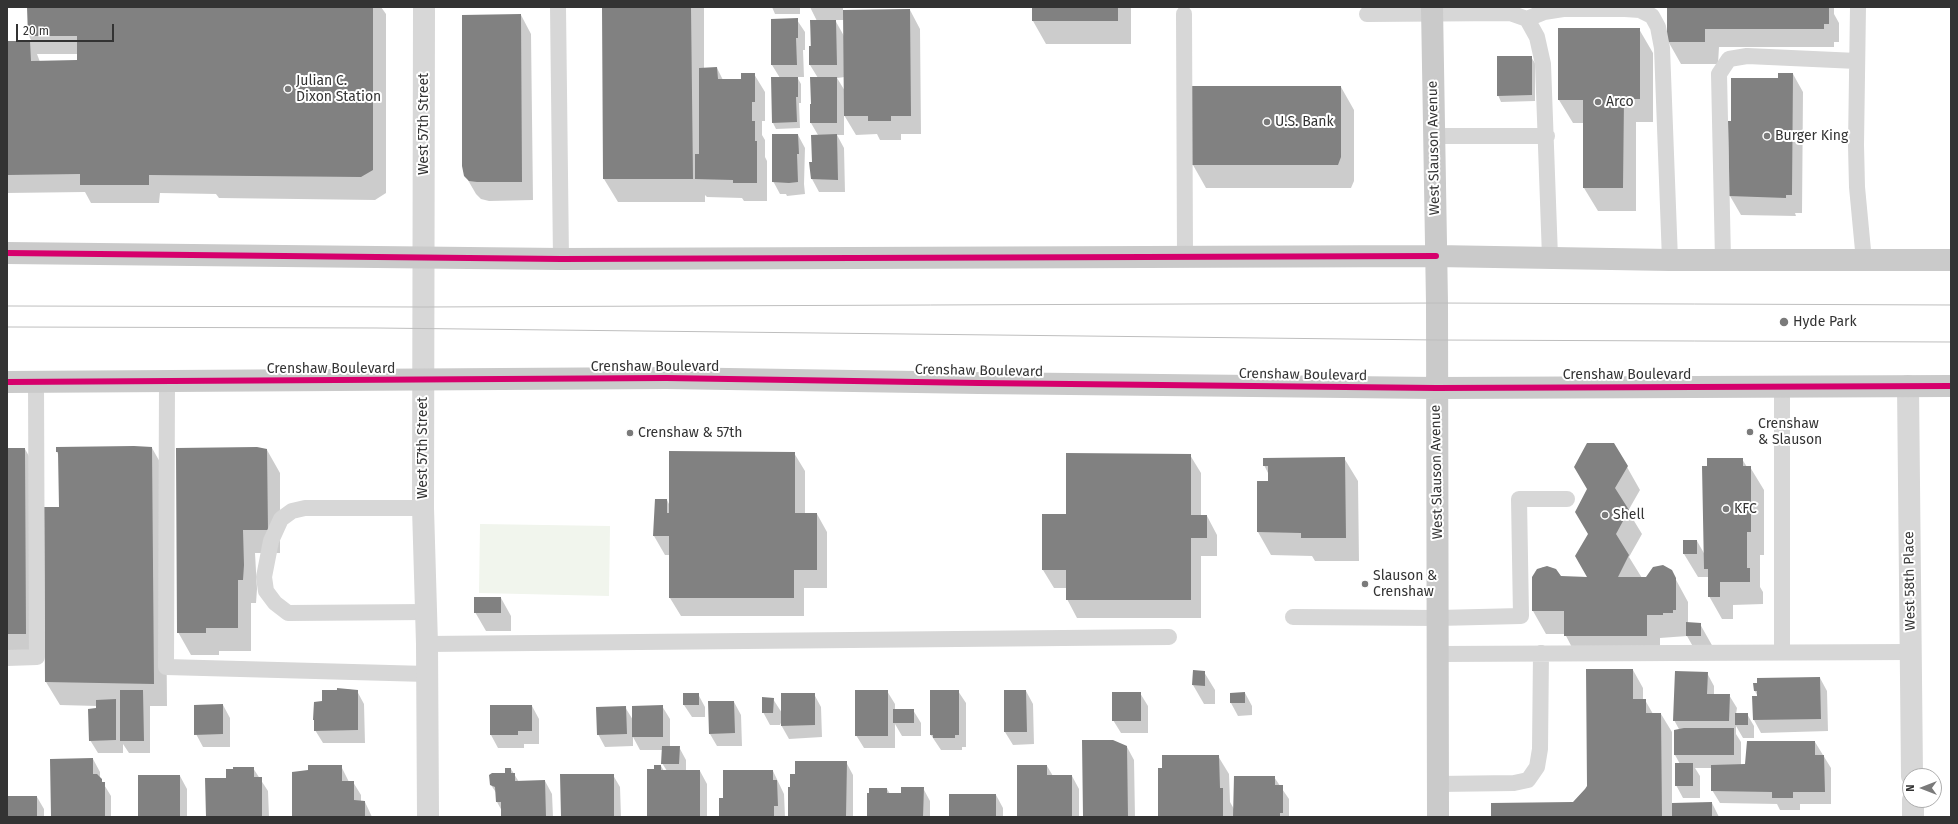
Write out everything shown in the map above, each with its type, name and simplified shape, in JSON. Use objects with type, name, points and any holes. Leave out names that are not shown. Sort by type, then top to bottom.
[{"type":"main road","name":"West Slauson Avenue","points":[[1432,11],[1436,256],[1438,817]]},
{"type":"main road","points":[[7,253],[561,259],[1436,256],[1670,260],[1951,260]]},
{"type":"main road","name":"Crenshaw Boulevard","points":[[7,382],[423,381],[666,378],[1436,388],[1951,386]]},
{"type":"street","name":"West 57th Street","points":[[424,7],[423,508],[427,644],[428,817]]},
{"type":"street","name":"West 58th Place","points":[[1908,386],[1912,768]]},
{"type":"lane","points":[[558,7],[561,259]]},
{"type":"lane","points":[[1858,7],[1857,187],[1864,261]]},
{"type":"lane","points":[[1527,19],[1544,12],[1563,10],[1640,10],[1652,16],[1658,27],[1662,48],[1670,260]]},
{"type":"lane","points":[[1367,14],[1432,11],[1510,13],[1527,19],[1537,37],[1543,64],[1547,136],[1550,257]]},
{"type":"lane","points":[[1184,14],[1185,256]]},
{"type":"lane","points":[[1723,260],[1719,74],[1729,59],[1747,56],[1857,61]]},
{"type":"lane","points":[[1434,136],[1547,136]]},
{"type":"lane","points":[[7,658],[37,658],[36,382]]},
{"type":"lane","points":[[167,382],[166,667],[426,674]]},
{"type":"lane","points":[[1782,386],[1782,651]]},
{"type":"lane","points":[[1293,617],[1438,618],[1520,616],[1519,499],[1567,499]]},
{"type":"lane","points":[[423,508],[304,508],[292,511],[281,519],[271,540],[264,577],[266,591],[275,603],[288,613],[426,612]]},
{"type":"lane","points":[[427,644],[1169,637]]},
{"type":"lane","points":[[1438,654],[1782,651],[1910,652]]},
{"type":"lane","points":[[1438,784],[1514,784],[1528,780],[1537,767],[1540,749],[1541,653]]},
{"type":"shaded area","points":[[480,524],[610,526],[609,596],[479,593]]},
{"type":"building","points":[[27,7],[373,7],[373,170],[361,177],[149,175],[149,185],[80,185],[80,174],[7,175],[7,41],[30,41],[31,61],[77,60],[77,36],[28,36]]},
{"type":"building","points":[[602,7],[691,7],[693,179],[603,179]]},
{"type":"building","points":[[1032,7],[1118,7],[1118,21],[1032,21]]},
{"type":"building","points":[[1667,7],[1829,7],[1829,24],[1824,24],[1824,29],[1705,29],[1705,42],[1667,42]]},
{"type":"building","points":[[910,9],[911,116],[891,116],[891,121],[868,121],[868,116],[844,116],[843,10]]},
{"type":"building","points":[[521,14],[522,182],[469,181],[464,176],[462,166],[462,15]]},
{"type":"building","points":[[798,18],[798,38],[796,38],[797,65],[771,65],[771,19]]},
{"type":"building","points":[[810,20],[836,20],[837,65],[809,65],[809,46],[811,46]]},
{"type":"building","points":[[1558,28],[1640,28],[1640,99],[1624,99],[1623,188],[1583,188],[1583,100],[1558,100]]},
{"type":"building","points":[[1497,56],[1532,56],[1532,95],[1497,96]]},
{"type":"building","points":[[717,67],[718,79],[741,79],[741,73],[755,73],[755,102],[752,102],[752,121],[755,121],[755,141],[757,141],[757,183],[733,183],[733,180],[695,179],[695,154],[699,154],[699,68]]},
{"type":"building","points":[[1778,73],[1793,73],[1792,195],[1786,195],[1786,198],[1729,196],[1728,121],[1731,121],[1731,78],[1778,78]]},
{"type":"building","points":[[771,77],[798,77],[798,97],[796,97],[797,122],[772,123]]},
{"type":"building","points":[[810,77],[837,77],[837,123],[810,123]]},
{"type":"building","name":"U.S. Bank","points":[[1192,86],[1341,86],[1341,157],[1338,165],[1192,165]]},
{"type":"building","points":[[772,134],[798,134],[798,182],[772,182]]},
{"type":"building","points":[[837,134],[838,180],[811,179],[809,162],[812,162],[811,135]]},
{"type":"building","points":[[1587,443],[1614,443],[1628,466],[1615,488],[1629,510],[1616,534],[1629,555],[1618,577],[1646,577],[1653,567],[1663,565],[1672,570],[1676,578],[1676,610],[1673,610],[1673,613],[1663,613],[1663,615],[1647,615],[1647,636],[1564,636],[1564,611],[1532,611],[1532,577],[1537,569],[1547,566],[1556,569],[1561,576],[1587,577],[1575,556],[1588,534],[1575,512],[1587,489],[1574,467]]},
{"type":"building","points":[[56,447],[152,447],[154,684],[45,682],[44,507],[59,507],[58,452],[56,452]]},
{"type":"building","points":[[257,447],[267,449],[268,530],[243,530],[244,565],[243,580],[238,580],[238,628],[206,628],[206,633],[177,633],[176,448]]},
{"type":"building","points":[[7,448],[25,448],[26,634],[7,634]]},
{"type":"building","points":[[669,451],[795,452],[795,513],[817,513],[817,570],[794,570],[794,598],[669,598],[669,536],[653,536],[655,499],[667,499],[667,513],[669,513]]},
{"type":"building","points":[[1066,453],[1191,454],[1191,515],[1207,515],[1207,538],[1191,538],[1191,600],[1066,600],[1066,570],[1042,570],[1042,514],[1066,514]]},
{"type":"building","points":[[1345,457],[1346,538],[1301,538],[1301,533],[1257,532],[1257,481],[1268,481],[1268,466],[1263,466],[1263,458]]},
{"type":"building","points":[[1707,458],[1743,458],[1743,466],[1751,466],[1751,532],[1747,532],[1747,568],[1750,568],[1750,582],[1720,582],[1720,597],[1708,597],[1708,569],[1704,569],[1702,466],[1707,466]]},
{"type":"building","points":[[1683,540],[1697,540],[1697,554],[1683,554]]},
{"type":"building","points":[[474,597],[501,597],[501,613],[474,613]]},
{"type":"building","points":[[1686,622],[1701,623],[1701,636],[1686,636]]},
{"type":"building","points":[[1586,669],[1633,669],[1633,699],[1646,699],[1646,713],[1661,713],[1662,817],[1491,817],[1491,803],[1573,802],[1587,786]]},
{"type":"building","points":[[1193,670],[1205,671],[1205,686],[1192,685]]},
{"type":"building","points":[[1675,671],[1708,672],[1707,694],[1730,694],[1729,721],[1673,721]]},
{"type":"building","points":[[1820,677],[1821,719],[1753,720],[1752,696],[1757,696],[1757,691],[1754,691],[1753,683],[1757,683],[1757,678]]},
{"type":"building","points":[[337,688],[358,690],[358,730],[314,731],[314,702],[322,701],[322,690],[337,690]]},
{"type":"building","points":[[120,690],[143,690],[144,741],[120,741]]},
{"type":"building","points":[[855,690],[888,690],[888,736],[855,736]]},
{"type":"building","points":[[930,690],[959,690],[959,735],[955,735],[955,738],[933,738],[933,735],[930,735]]},
{"type":"building","points":[[1004,690],[1026,690],[1027,732],[1004,732]]},
{"type":"building","points":[[1112,692],[1141,692],[1141,721],[1112,721]]},
{"type":"building","points":[[1245,692],[1245,703],[1230,703],[1230,693]]},
{"type":"building","points":[[683,693],[699,693],[699,705],[683,705]]},
{"type":"building","points":[[781,693],[815,693],[815,725],[781,726]]},
{"type":"building","points":[[762,697],[774,698],[773,713],[762,713]]},
{"type":"building","points":[[116,699],[116,740],[89,741],[88,709],[96,708],[96,700]]},
{"type":"building","points":[[708,701],[734,701],[735,733],[709,734]]},
{"type":"building","points":[[223,704],[223,734],[194,735],[194,705]]},
{"type":"building","points":[[490,705],[532,705],[532,731],[518,731],[518,735],[490,735]]},
{"type":"building","points":[[663,705],[663,737],[632,737],[632,706]]},
{"type":"building","points":[[626,706],[627,734],[597,735],[596,707]]},
{"type":"building","points":[[893,709],[914,709],[914,723],[893,723]]},
{"type":"building","points":[[1735,713],[1748,713],[1748,725],[1735,725]]},
{"type":"building","points":[[1684,728],[1734,728],[1734,755],[1674,755],[1674,730]]},
{"type":"building","points":[[1082,740],[1113,740],[1127,746],[1128,817],[1083,817]]},
{"type":"building","points":[[1747,741],[1815,741],[1815,755],[1824,755],[1825,792],[1793,792],[1793,798],[1772,798],[1772,792],[1711,791],[1711,765],[1745,764]]},
{"type":"building","points":[[662,746],[680,746],[679,764],[661,764]]},
{"type":"building","points":[[1162,755],[1219,755],[1220,788],[1223,788],[1223,817],[1158,817],[1158,768],[1162,768]]},
{"type":"building","points":[[93,758],[93,774],[97,774],[102,779],[102,782],[105,782],[105,817],[51,817],[50,759]]},
{"type":"building","points":[[795,761],[847,761],[846,817],[788,817],[788,787],[790,787],[790,774],[795,774]]},
{"type":"building","points":[[1675,763],[1693,763],[1693,786],[1675,786]]},
{"type":"building","points":[[308,765],[342,765],[342,781],[354,781],[354,800],[365,801],[365,817],[292,817],[292,772],[308,770]]},
{"type":"building","points":[[654,765],[661,765],[661,770],[700,770],[700,817],[647,817],[647,769],[654,769]]},
{"type":"building","points":[[1017,765],[1047,765],[1047,775],[1072,775],[1072,817],[1017,817]]},
{"type":"building","points":[[233,767],[254,767],[254,777],[262,777],[262,817],[206,817],[205,778],[226,778],[226,769],[233,769]]},
{"type":"building","points":[[505,768],[511,768],[511,773],[515,773],[515,781],[545,780],[546,817],[501,817],[501,802],[496,802],[495,787],[490,785],[489,775],[492,773],[505,773]]},
{"type":"building","points":[[723,770],[773,770],[773,780],[777,780],[778,806],[774,806],[774,817],[719,817],[719,798],[723,798]]},
{"type":"building","points":[[560,774],[614,774],[614,817],[561,817]]},
{"type":"building","points":[[138,775],[180,775],[180,817],[138,817]]},
{"type":"building","points":[[1234,776],[1275,776],[1275,785],[1283,785],[1283,813],[1280,813],[1280,817],[1233,817]]},
{"type":"building","points":[[901,787],[924,787],[923,817],[867,817],[867,793],[869,793],[869,788],[887,788],[887,793],[901,793]]},
{"type":"building","points":[[949,794],[996,794],[996,817],[949,817]]},
{"type":"building","points":[[7,796],[37,796],[37,817],[7,817]]},
{"type":"building","points":[[1712,802],[1712,817],[1672,817],[1672,803]]},
{"type":"tram line","points":[[7,306],[424,307],[1437,303],[1951,305]]},
{"type":"tram line","points":[[7,327],[377,328],[1437,340],[1951,342]]},
{"type":"cycle path","points":[[7,253],[561,259],[1436,256]]},
{"type":"cycle path","points":[[7,382],[666,378],[1436,388],[1951,386]]},
{"type":"place","name":"Julian C. Dixon Station","points":[[288,89]]},
{"type":"place","name":"Arco","points":[[1598,102]]},
{"type":"place","name":"U.S. Bank","points":[[1267,122]]},
{"type":"place","name":"Burger King","points":[[1767,136]]},
{"type":"place","name":"Hyde Park","points":[[1784,322]]},
{"type":"place","name":"Crenshaw & Slauson","points":[[1750,432]]},
{"type":"place","name":"Crenshaw & 57th","points":[[630,433]]},
{"type":"place","name":"KFC","points":[[1726,509]]},
{"type":"place","name":"Shell","points":[[1605,515]]},
{"type":"place","name":"Slauson & Crenshaw","points":[[1365,584]]}]
